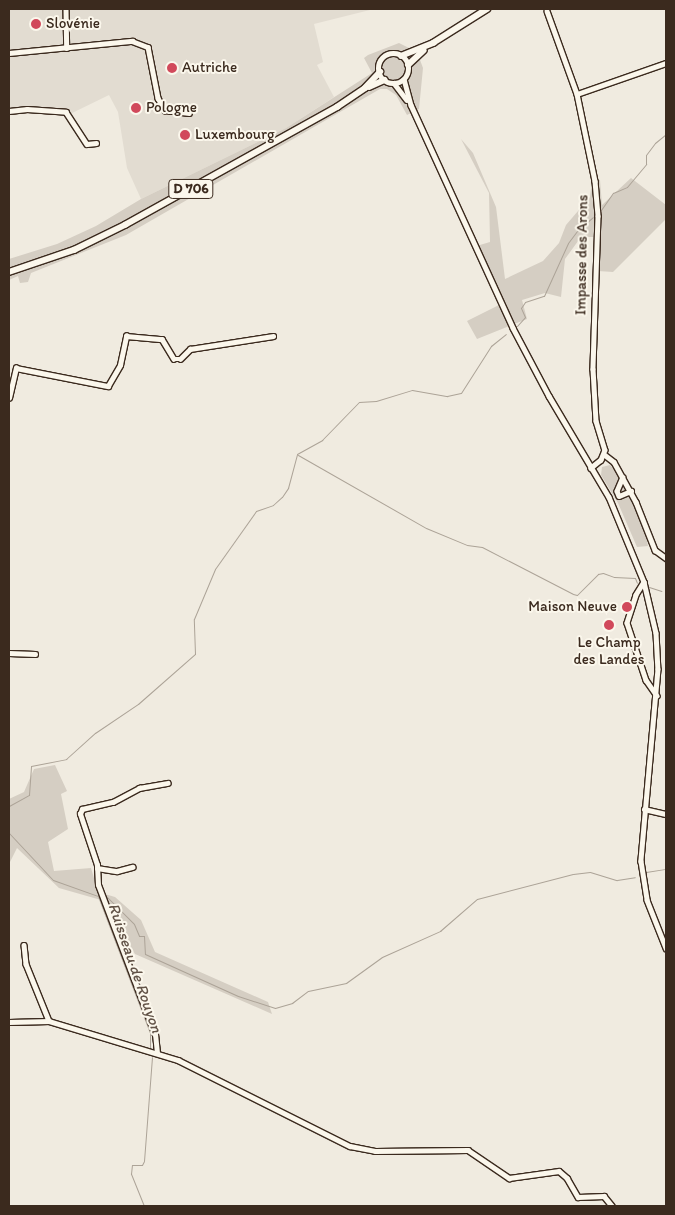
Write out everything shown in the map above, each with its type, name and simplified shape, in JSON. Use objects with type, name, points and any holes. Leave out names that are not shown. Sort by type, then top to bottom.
[{"type":"main road","points":[[433,43],[401,56],[386,56],[380,64],[380,72],[385,80],[394,83],[404,79],[408,65],[433,43],[487,9]]},
{"type":"main road","points":[[401,56],[408,65]]},
{"type":"main road","name":"D 706","points":[[365,88],[380,72]]},
{"type":"main road","name":"D 706","points":[[9,272],[74,250],[118,229],[337,107],[365,88],[385,80]]},
{"type":"street","points":[[66,9],[67,48]]},
{"type":"street","name":"Impasse des Arons","points":[[546,11],[577,94],[596,198],[593,368],[596,421],[605,455]]},
{"type":"street","points":[[9,53],[132,41],[148,47],[158,98],[165,110],[189,113]]},
{"type":"street","points":[[577,94],[666,63]]},
{"type":"street","points":[[404,79],[411,106],[513,328],[621,522],[644,582],[656,633],[657,696],[640,852],[644,887],[655,926],[666,948]]},
{"type":"street","points":[[394,83],[411,106]]},
{"type":"street","points":[[9,111],[27,108],[66,112],[87,144],[96,143]]},
{"type":"street","points":[[9,398],[16,368],[108,386],[120,366],[126,336],[162,339],[174,359],[180,359],[190,349],[273,336]]},
{"type":"street","points":[[591,468],[605,455],[614,462],[631,491],[648,527],[654,550],[666,558]]},
{"type":"street","points":[[623,477],[617,491],[619,496],[631,491]]},
{"type":"street","points":[[644,582],[636,594],[628,623],[646,680],[657,696]]},
{"type":"street","points":[[9,653],[35,654]]},
{"type":"street","points":[[157,1053],[155,1035],[98,885],[97,868],[81,810],[112,802],[138,788],[168,783]]},
{"type":"street","points":[[644,809],[666,814]]},
{"type":"street","points":[[97,868],[113,871],[132,867]]},
{"type":"street","points":[[24,945],[26,964],[48,1021]]},
{"type":"street","points":[[9,1022],[48,1021],[157,1053],[193,1067],[350,1146],[375,1151],[470,1150],[508,1178],[562,1172],[578,1197],[604,1196],[612,1206]]},
{"type":"shaded area","points":[[9,9],[370,10],[314,24],[323,62],[317,65],[334,97],[286,128],[141,199],[127,168],[118,112],[109,95],[66,116],[27,110],[9,114]]},
{"type":"shaded area","points":[[399,43],[417,52],[423,68],[419,109],[407,115],[396,95],[387,89],[380,89],[126,235],[31,273],[28,282],[20,283],[18,276],[9,280],[9,259],[57,244],[96,226],[141,199],[286,128],[372,73],[364,58]]},
{"type":"shaded area","points":[[461,139],[473,153],[496,207],[505,279],[543,261],[559,243],[566,225],[590,197],[592,181],[600,180],[602,205],[631,178],[666,205],[666,219],[613,272],[598,271],[599,237],[581,237],[565,259],[561,297],[545,293],[522,300],[527,319],[477,339],[467,321],[499,305],[473,247],[490,242],[489,193]]},
{"type":"shaded area","points":[[610,465],[621,477],[643,522],[648,546],[637,547],[618,503],[601,475],[602,467]]},
{"type":"shaded area","points":[[55,765],[67,791],[61,794],[68,829],[48,842],[54,871],[91,868],[98,892],[115,897],[141,920],[155,952],[268,1002],[272,1014],[135,954],[101,900],[59,888],[17,848],[9,864],[9,799],[24,792],[34,769]]},
{"type":"waterway","points":[[601,210],[613,193],[627,187],[646,164],[646,155],[655,143],[666,134]]},
{"type":"waterway","points":[[517,326],[525,317],[521,308],[525,302],[544,296],[568,243],[577,231],[593,217]]},
{"type":"waterway","points":[[9,806],[29,795],[31,766],[66,759],[95,733],[138,704],[195,654],[194,619],[215,569],[256,511],[273,505],[282,497],[288,488],[297,454],[322,440],[359,402],[376,401],[412,390],[447,396],[461,393],[491,346],[506,334]]},
{"type":"waterway","points":[[298,455],[426,528],[467,545],[482,547],[573,594],[577,595],[598,574],[603,573],[614,577],[635,578],[637,583]]},
{"type":"waterway","points":[[649,587],[661,591]]},
{"type":"waterway","name":"Ruisseau de Rouyon","points":[[9,833],[53,880],[98,896],[150,1033],[150,1047]]},
{"type":"waterway","points":[[646,872],[666,869]]},
{"type":"waterway","points":[[104,894],[134,924],[139,936],[144,936],[145,954],[238,996],[275,1008],[292,1003],[308,991],[346,983],[382,957],[440,931],[477,899],[573,874],[590,872],[617,880],[635,877]]},
{"type":"waterway","name":"Ruisseau de Rouyon","points":[[144,1206],[131,1174],[132,1165],[142,1165],[144,1161],[152,1057]]},
{"type":"place","name":"Slovénie","points":[[36,24]]},
{"type":"place","name":"Autriche","points":[[172,68]]},
{"type":"place","name":"Pologne","points":[[136,108]]},
{"type":"place","name":"Luxembourg","points":[[185,135]]},
{"type":"place","name":"Maison Neuve","points":[[627,607]]},
{"type":"place","name":"Le Champ des Landes","points":[[609,625]]}]
